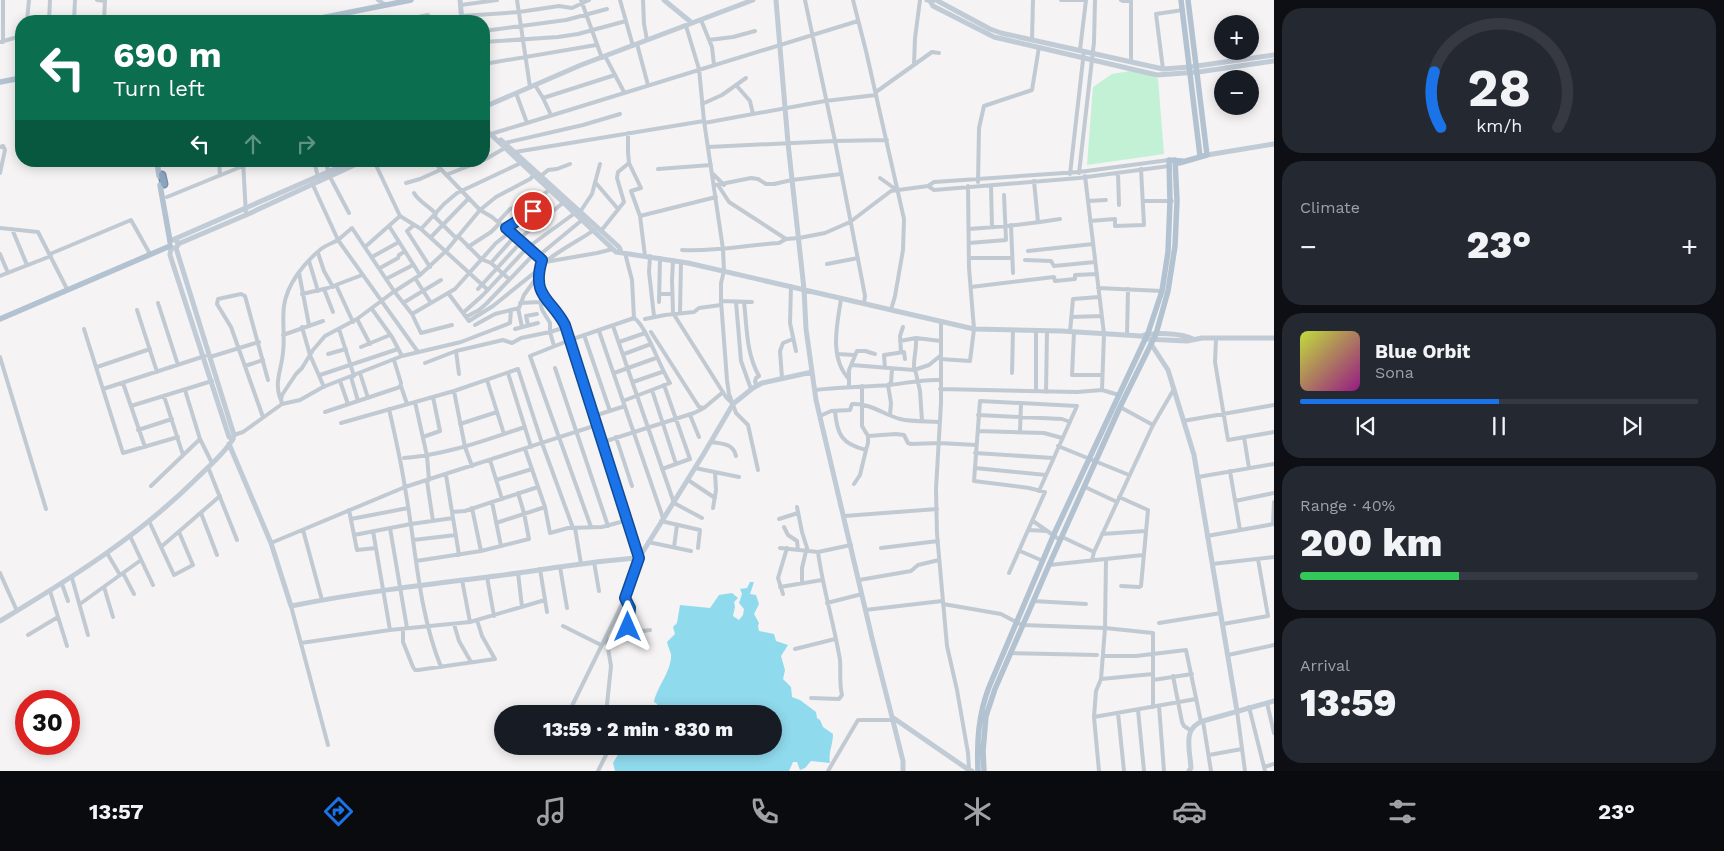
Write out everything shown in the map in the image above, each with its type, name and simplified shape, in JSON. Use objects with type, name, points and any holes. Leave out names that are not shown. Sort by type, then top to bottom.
[{"type":"highway","points":[[160,176],[162,184]]},
{"type":"main road","points":[[320,15],[393,0]]},
{"type":"main road","points":[[330,15],[382,2],[411,0]]},
{"type":"main road","points":[[1181,0],[1200,156]]},
{"type":"main road","points":[[984,771],[983,751],[986,716],[1052,533],[1093,461],[1154,339],[1168,291],[1175,246],[1172,163],[1207,155],[1198,69],[1188,0]]},
{"type":"main road","points":[[0,80],[15,77]]},
{"type":"main road","points":[[159,167],[160,176]]},
{"type":"main road","points":[[162,184],[166,197],[173,244]]},
{"type":"main road","points":[[162,184],[173,244]]},
{"type":"main road","points":[[978,771],[977,741],[981,708],[1085,487],[1093,461],[1162,291],[1174,201]]},
{"type":"main road","points":[[0,318],[173,244]]},
{"type":"street","points":[[3,0],[2,42],[15,38]]},
{"type":"street","points":[[28,15],[29,0]]},
{"type":"street","points":[[49,15],[50,0]]},
{"type":"street","points":[[74,15],[75,0]]},
{"type":"street","points":[[96,0],[105,1],[104,15]]},
{"type":"street","points":[[461,3],[497,0]]},
{"type":"street","points":[[517,0],[525,57],[533,86],[543,98],[551,115]]},
{"type":"street","points":[[561,0],[564,7]]},
{"type":"street","points":[[490,15],[559,6],[572,8],[589,0]]},
{"type":"street","points":[[620,0],[648,85]]},
{"type":"street","points":[[643,0],[647,40]]},
{"type":"street","points":[[664,0],[689,24],[699,69],[704,122],[712,173],[716,185],[723,249],[724,271],[721,283],[721,303],[726,380],[738,416],[748,425],[758,470]]},
{"type":"street","points":[[490,104],[603,57],[753,0]]},
{"type":"street","points":[[776,0],[788,144],[812,372],[820,416],[865,610],[903,761],[903,771]]},
{"type":"street","points":[[805,0],[858,258],[865,296],[864,303]]},
{"type":"street","points":[[852,0],[887,140],[904,219],[904,233],[895,296],[891,310]]},
{"type":"street","points":[[914,65],[920,0]]},
{"type":"street","points":[[928,1],[936,0],[973,24]]},
{"type":"street","points":[[948,0],[948,14]]},
{"type":"street","points":[[1032,40],[1033,0]]},
{"type":"street","points":[[1061,0],[1086,0],[1070,179]]},
{"type":"street","points":[[1079,178],[1095,19],[1095,0]]},
{"type":"street","points":[[1121,0],[1123,2],[1131,0],[1131,62]]},
{"type":"street","points":[[928,1],[948,14],[989,32],[1040,47],[1082,53]]},
{"type":"street","points":[[582,2],[596,45],[624,92]]},
{"type":"street","points":[[490,30],[566,20],[607,9]]},
{"type":"street","points":[[1163,69],[1156,14],[1183,10]]},
{"type":"street","points":[[701,20],[712,50],[714,64]]},
{"type":"street","points":[[490,42],[558,37],[626,21]]},
{"type":"street","points":[[858,21],[492,134],[538,174],[616,252],[673,260],[974,329],[1127,335],[1145,336],[1154,339],[1187,336],[1216,339],[1274,338]]},
{"type":"street","points":[[709,40],[733,37],[755,31]]},
{"type":"street","points":[[989,32],[1032,40],[1158,75],[1274,61]]},
{"type":"street","points":[[490,63],[596,45]]},
{"type":"street","points":[[978,187],[978,128],[984,106],[1032,90],[1040,47]]},
{"type":"street","points":[[515,152],[876,94],[932,52],[939,53]]},
{"type":"street","points":[[1198,69],[1274,55]]},
{"type":"street","points":[[1091,56],[1163,69],[1190,70]]},
{"type":"street","points":[[543,98],[615,75]]},
{"type":"street","points":[[702,104],[718,97],[746,78]]},
{"type":"street","points":[[736,85],[750,100],[753,114]]},
{"type":"street","points":[[516,93],[527,123]]},
{"type":"street","points":[[490,155],[505,146],[620,114]]},
{"type":"street","points":[[626,134],[629,162],[641,188],[631,191],[640,216],[654,316]]},
{"type":"street","points":[[708,147],[887,140]]},
{"type":"street","points":[[1207,155],[1274,144]]},
{"type":"street","points":[[0,147],[3,146],[5,148],[0,171]]},
{"type":"street","points":[[505,146],[515,152],[523,162]]},
{"type":"street","points":[[421,229],[444,204],[461,191],[523,162]]},
{"type":"street","points":[[601,231],[624,202],[617,178],[618,172],[629,162]]},
{"type":"street","points":[[927,186],[934,190],[1034,183],[1118,173],[1172,163]]},
{"type":"street","points":[[682,250],[703,251],[723,249],[779,242],[786,238],[798,238],[825,233],[850,222],[891,191],[927,186],[934,182],[1084,172],[1172,163]]},
{"type":"street","points":[[281,399],[325,336],[355,321],[394,291],[430,268],[480,210],[504,192],[538,174],[570,164]]},
{"type":"street","points":[[464,312],[488,290],[527,248],[578,213],[592,194],[600,164]]},
{"type":"street","points":[[658,169],[711,165]]},
{"type":"street","points":[[219,167],[220,176]]},
{"type":"street","points":[[166,197],[220,176],[237,167]]},
{"type":"street","points":[[243,167],[245,212]]},
{"type":"street","points":[[316,167],[319,179]]},
{"type":"street","points":[[327,167],[349,213]]},
{"type":"street","points":[[340,170],[344,167]]},
{"type":"street","points":[[234,437],[229,436],[170,255],[173,244],[348,167]]},
{"type":"street","points":[[377,167],[400,216],[431,237],[488,290]]},
{"type":"street","points":[[439,167],[480,210],[499,222],[543,261],[613,249]]},
{"type":"street","points":[[446,176],[466,167]]},
{"type":"street","points":[[1090,221],[1115,219],[1115,226],[1144,225],[1141,169]]},
{"type":"street","points":[[406,183],[440,170]]},
{"type":"street","points":[[1084,172],[1104,334],[1102,390]]},
{"type":"street","points":[[712,173],[724,185]]},
{"type":"street","points":[[1118,173],[1119,205]]},
{"type":"street","points":[[538,174],[564,202],[619,247],[632,280],[634,318]]},
{"type":"street","points":[[716,185],[724,185],[751,178],[758,179],[766,184],[774,184],[841,174]]},
{"type":"street","points":[[1033,176],[1038,222]]},
{"type":"street","points":[[880,178],[898,191]]},
{"type":"street","points":[[852,365],[915,370],[929,365],[940,358],[970,361],[974,329],[969,258],[968,181]]},
{"type":"street","points":[[312,182],[338,240],[418,352]]},
{"type":"street","points":[[595,182],[618,209]]},
{"type":"street","points":[[716,185],[729,202],[786,238]]},
{"type":"street","points":[[991,186],[992,227]]},
{"type":"street","points":[[468,247],[491,232],[510,209],[544,194],[550,189]]},
{"type":"street","points":[[414,193],[418,199],[429,206],[443,225],[481,259],[491,263],[509,279]]},
{"type":"street","points":[[969,243],[1006,240],[1004,195]]},
{"type":"street","points":[[640,216],[716,197]]},
{"type":"street","points":[[431,237],[469,198]]},
{"type":"street","points":[[1088,201],[1106,200]]},
{"type":"street","points":[[1143,201],[1174,201]]},
{"type":"street","points":[[478,289],[520,241],[564,202]]},
{"type":"street","points":[[412,314],[455,289],[508,230],[533,211]]},
{"type":"street","points":[[365,246],[400,216]]},
{"type":"street","points":[[969,229],[1060,219]]},
{"type":"street","points":[[0,276],[130,220],[133,221],[149,254]]},
{"type":"street","points":[[448,293],[469,321],[478,317],[539,268],[543,261],[542,253],[582,220]]},
{"type":"street","points":[[414,225],[407,231],[430,268]]},
{"type":"street","points":[[1011,225],[1013,273]]},
{"type":"street","points":[[389,226],[420,275]]},
{"type":"street","points":[[0,228],[38,232],[67,288]]},
{"type":"street","points":[[282,404],[278,390],[278,375],[283,352],[284,304],[287,293],[303,266],[318,252],[338,240],[352,228],[394,291],[412,314],[421,333],[452,325]]},
{"type":"street","points":[[12,229],[27,266]]},
{"type":"street","points":[[543,261],[594,230]]},
{"type":"street","points":[[491,263],[515,236]]},
{"type":"street","points":[[372,257],[399,242]]},
{"type":"street","points":[[173,244],[218,380],[234,437]]},
{"type":"street","points":[[1028,251],[1093,244]]},
{"type":"street","points":[[318,252],[324,271],[370,344]]},
{"type":"street","points":[[380,268],[398,258],[404,252]]},
{"type":"street","points":[[0,254],[8,273]]},
{"type":"street","points":[[466,318],[479,310],[534,254]]},
{"type":"street","points":[[659,302],[660,258]]},
{"type":"street","points":[[827,264],[858,258]]},
{"type":"street","points":[[969,258],[1012,258]]},
{"type":"street","points":[[673,260],[673,313],[723,392],[733,404]]},
{"type":"street","points":[[1025,260],[1051,261],[1054,266],[1095,262]]},
{"type":"street","points":[[309,261],[318,290]]},
{"type":"street","points":[[680,312],[681,262]]},
{"type":"street","points":[[386,279],[413,265]]},
{"type":"street","points":[[539,268],[537,278],[543,295],[546,301],[561,316],[566,327],[639,558]]},
{"type":"street","points":[[299,273],[309,325]]},
{"type":"street","points":[[971,287],[1054,277],[1055,281],[1075,279],[1075,275],[1097,274]]},
{"type":"street","points":[[522,327],[518,308],[538,275]]},
{"type":"street","points":[[302,294],[335,286],[362,276]]},
{"type":"street","points":[[415,278],[431,303]]},
{"type":"street","points":[[403,303],[441,280]]},
{"type":"street","points":[[791,286],[791,331],[796,351]]},
{"type":"street","points":[[1098,288],[1162,291]]},
{"type":"street","points":[[324,289],[332,312]]},
{"type":"street","points":[[1127,335],[1128,289]]},
{"type":"street","points":[[659,294],[672,294]]},
{"type":"street","points":[[263,417],[239,348],[229,324],[216,304],[218,299],[244,295],[259,342],[268,380]]},
{"type":"street","points":[[543,295],[540,302],[543,315],[550,324],[554,346]]},
{"type":"street","points":[[1099,296],[1073,299],[1071,317],[1072,375],[1102,375]]},
{"type":"street","points":[[841,299],[836,338],[841,369],[849,379]]},
{"type":"street","points":[[520,303],[540,302]]},
{"type":"street","points":[[736,302],[741,360],[751,389]]},
{"type":"street","points":[[744,302],[752,364],[759,376],[755,382],[757,385]]},
{"type":"street","points":[[645,319],[673,313],[694,312],[699,308],[721,303],[752,302]]},
{"type":"street","points":[[158,303],[178,365]]},
{"type":"street","points":[[475,325],[495,314],[518,308]]},
{"type":"street","points":[[372,309],[402,356]]},
{"type":"street","points":[[137,310],[157,372]]},
{"type":"street","points":[[0,621],[72,578],[130,536],[179,496],[210,465],[234,437],[282,404],[300,400],[324,386],[360,374],[402,356],[461,342],[510,323],[511,310]]},
{"type":"street","points":[[528,326],[526,316],[537,314]]},
{"type":"street","points":[[1071,317],[1102,316]]},
{"type":"street","points":[[591,527],[530,356],[634,318]]},
{"type":"street","points":[[594,416],[610,411],[638,396],[670,383],[662,372],[651,344],[638,320],[634,318]]},
{"type":"street","points":[[283,335],[323,320]]},
{"type":"street","points":[[941,322],[937,510],[939,560],[947,646],[959,699],[971,771]]},
{"type":"street","points":[[515,330],[538,323]]},
{"type":"street","points":[[613,326],[674,503],[702,518]]},
{"type":"street","points":[[425,363],[456,351],[503,340],[512,343],[521,338],[566,327]]},
{"type":"street","points":[[903,327],[900,341],[901,352],[904,352],[905,359]]},
{"type":"street","points":[[302,328],[310,355],[324,386]]},
{"type":"street","points":[[84,329],[122,452],[126,453],[178,437]]},
{"type":"street","points":[[339,329],[346,349],[358,401]]},
{"type":"street","points":[[1012,373],[1013,330]]},
{"type":"street","points":[[599,331],[662,520]]},
{"type":"street","points":[[1036,331],[1036,391]]},
{"type":"street","points":[[1046,392],[1047,331]]},
{"type":"street","points":[[652,332],[699,407],[703,408]]},
{"type":"street","points":[[619,342],[645,333]]},
{"type":"street","points":[[361,347],[390,335]]},
{"type":"street","points":[[584,336],[610,411]]},
{"type":"street","points":[[782,378],[780,351],[783,343],[793,338]]},
{"type":"street","points":[[900,341],[916,338],[941,340]]},
{"type":"street","points":[[916,338],[917,349],[913,359],[920,391],[922,421]]},
{"type":"street","points":[[1154,339],[1168,370],[1194,455],[1223,624],[1245,771]]},
{"type":"street","points":[[1216,339],[1215,362],[1228,440],[1274,432]]},
{"type":"street","points":[[103,389],[203,357],[259,342]]},
{"type":"street","points":[[624,354],[651,344]]},
{"type":"street","points":[[328,354],[346,349]]},
{"type":"street","points":[[320,376],[398,349]]},
{"type":"street","points":[[96,367],[150,350]]},
{"type":"street","points":[[456,351],[459,374]]},
{"type":"street","points":[[849,386],[849,370],[857,351],[876,354]]},
{"type":"street","points":[[886,368],[884,355],[901,352]]},
{"type":"street","points":[[838,354],[854,355]]},
{"type":"street","points":[[0,357],[1,368],[46,509]]},
{"type":"street","points":[[614,373],[656,358]]},
{"type":"street","points":[[245,366],[263,360]]},
{"type":"street","points":[[394,360],[407,404]]},
{"type":"street","points":[[555,368],[608,526]]},
{"type":"street","points":[[340,423],[454,391],[518,369],[542,443],[574,528],[581,564]]},
{"type":"street","points":[[890,415],[891,404],[888,385],[891,383],[892,369]]},
{"type":"street","points":[[633,382],[662,372]]},
{"type":"street","points":[[572,705],[625,598],[639,558],[733,404],[757,385],[812,372]]},
{"type":"street","points":[[508,373],[531,447]]},
{"type":"street","points":[[360,374],[368,398]]},
{"type":"street","points":[[131,406],[218,380]]},
{"type":"street","points":[[487,380],[504,434]]},
{"type":"street","points":[[815,390],[940,380]]},
{"type":"street","points":[[340,381],[348,404]]},
{"type":"street","points":[[124,383],[144,447]]},
{"type":"street","points":[[662,469],[690,459],[664,385]]},
{"type":"street","points":[[326,412],[401,386]]},
{"type":"street","points":[[854,484],[860,475],[868,443],[868,436],[862,426],[862,386]]},
{"type":"street","points":[[940,389],[1046,392],[1091,392],[1102,390],[1119,395]]},
{"type":"street","points":[[1092,560],[1129,475],[1153,425],[1174,389]]},
{"type":"street","points":[[185,390],[200,439],[237,540]]},
{"type":"street","points":[[652,390],[676,464]]},
{"type":"street","points":[[454,391],[465,447],[472,466]]},
{"type":"street","points":[[603,442],[690,415],[703,408],[723,392]]},
{"type":"street","points":[[164,396],[183,455]]},
{"type":"street","points":[[423,437],[440,431],[433,397]]},
{"type":"street","points":[[1009,573],[1045,492],[974,481],[980,401],[1077,406],[1039,491]]},
{"type":"street","points":[[415,402],[427,456],[433,521]]},
{"type":"street","points":[[820,416],[835,411],[850,410],[852,404],[880,409],[902,420],[940,422]]},
{"type":"street","points":[[1020,432],[1021,404]]},
{"type":"street","points":[[1183,421],[1274,405]]},
{"type":"street","points":[[1120,407],[1153,425]]},
{"type":"street","points":[[389,409],[405,487],[428,626],[433,648],[441,666]]},
{"type":"street","points":[[835,411],[837,431],[846,442],[866,450]]},
{"type":"street","points":[[460,424],[497,412]]},
{"type":"street","points":[[690,415],[700,437]]},
{"type":"street","points":[[978,415],[1062,419],[1070,422]]},
{"type":"street","points":[[138,430],[172,419]]},
{"type":"street","points":[[271,543],[405,487],[597,424]]},
{"type":"street","points":[[404,458],[427,456],[465,447],[525,427]]},
{"type":"street","points":[[978,431],[1044,433],[1062,438]]},
{"type":"street","points":[[868,436],[904,435],[908,443],[911,444],[976,444]]},
{"type":"street","points":[[1244,437],[1249,468]]},
{"type":"street","points":[[616,438],[632,486]]},
{"type":"street","points":[[151,486],[200,439]]},
{"type":"street","points":[[711,442],[731,446],[736,456]]},
{"type":"street","points":[[229,444],[271,543],[291,606],[328,745]]},
{"type":"street","points":[[1058,446],[1129,475]]},
{"type":"street","points":[[525,448],[545,507],[550,533],[574,528],[608,526],[628,520]]},
{"type":"street","points":[[976,453],[1053,458]]},
{"type":"street","points":[[490,460],[502,499]]},
{"type":"street","points":[[1198,477],[1274,464],[1274,469]]},
{"type":"street","points":[[695,468],[739,477]]},
{"type":"street","points":[[974,468],[1046,474]]},
{"type":"street","points":[[496,480],[532,469]]},
{"type":"street","points":[[1230,471],[1240,530]]},
{"type":"street","points":[[713,508],[715,473]]},
{"type":"street","points":[[446,475],[459,555]]},
{"type":"street","points":[[688,480],[715,498]]},
{"type":"street","points":[[452,512],[472,508],[538,487]]},
{"type":"street","points":[[1085,487],[1148,510],[1141,586],[1121,586]]},
{"type":"street","points":[[416,561],[481,551],[529,540],[518,493]]},
{"type":"street","points":[[1235,501],[1274,493]]},
{"type":"street","points":[[161,547],[220,496]]},
{"type":"street","points":[[492,502],[501,546]]},
{"type":"street","points":[[1207,536],[1273,524],[1274,502]]},
{"type":"street","points":[[797,506],[807,551],[802,572],[802,584]]},
{"type":"street","points":[[496,523],[545,507]]},
{"type":"street","points":[[351,520],[408,508]]},
{"type":"street","points":[[472,508],[481,551]]},
{"type":"street","points":[[349,510],[357,550],[376,548]]},
{"type":"street","points":[[844,516],[937,510]]},
{"type":"street","points":[[201,513],[217,555]]},
{"type":"street","points":[[779,519],[798,513]]},
{"type":"street","points":[[354,535],[453,518]]},
{"type":"street","points":[[662,520],[700,530],[698,548]]},
{"type":"street","points":[[149,521],[174,575],[192,566],[179,532]]},
{"type":"street","points":[[1033,521],[1061,538],[1094,552]]},
{"type":"street","points":[[674,547],[677,525]]},
{"type":"street","points":[[784,527],[788,535],[797,541],[798,550]]},
{"type":"street","points":[[390,528],[405,629],[404,645],[415,670],[495,659],[482,636],[477,620]]},
{"type":"street","points":[[303,530],[322,600]]},
{"type":"street","points":[[1029,530],[1052,533]]},
{"type":"street","points":[[373,531],[390,630]]},
{"type":"street","points":[[1102,534],[1146,531]]},
{"type":"street","points":[[413,540],[456,535]]},
{"type":"street","points":[[130,536],[153,585]]},
{"type":"street","points":[[881,548],[938,541]]},
{"type":"street","points":[[648,542],[691,551]]},
{"type":"street","points":[[780,548],[818,552],[851,545]]},
{"type":"street","points":[[783,594],[778,575],[787,548]]},
{"type":"street","points":[[1020,551],[1043,561]]},
{"type":"street","points":[[812,698],[838,699],[842,697],[840,660],[822,580],[818,552]]},
{"type":"street","points":[[107,553],[134,594]]},
{"type":"street","points":[[1049,565],[1143,555]]},
{"type":"street","points":[[1212,564],[1274,557]]},
{"type":"street","points":[[291,606],[560,566],[639,558]]},
{"type":"street","points":[[1099,771],[1094,717],[1096,691],[1101,679],[1106,628],[1106,558]]},
{"type":"street","points":[[1223,624],[1268,615],[1258,559]]},
{"type":"street","points":[[80,604],[142,560]]},
{"type":"street","points":[[859,580],[911,572],[918,565],[939,560]]},
{"type":"street","points":[[594,562],[599,591]]},
{"type":"street","points":[[560,566],[567,608]]},
{"type":"street","points":[[540,569],[547,612]]},
{"type":"street","points":[[0,573],[16,611]]},
{"type":"street","points":[[518,573],[522,607]]},
{"type":"street","points":[[487,577],[494,616]]},
{"type":"street","points":[[72,578],[88,635]]},
{"type":"street","points":[[462,580],[470,622]]},
{"type":"street","points":[[780,587],[822,580]]},
{"type":"street","points":[[62,584],[68,601]]},
{"type":"street","points":[[0,590],[6,587]]},
{"type":"street","points":[[104,587],[113,617]]},
{"type":"street","points":[[50,591],[67,646]]},
{"type":"street","points":[[827,603],[862,594]]},
{"type":"street","points":[[625,598],[630,608],[629,630],[636,632],[650,630]]},
{"type":"street","points":[[301,644],[390,630],[470,622],[545,600]]},
{"type":"street","points":[[1033,601],[1086,604]]},
{"type":"street","points":[[865,610],[942,603],[1001,614],[1020,624],[1106,628],[1153,633],[1153,707]]},
{"type":"street","points":[[1159,623],[1221,613]]},
{"type":"street","points":[[28,635],[58,617]]},
{"type":"street","points":[[454,624],[459,641],[471,662]]},
{"type":"street","points":[[563,626],[601,645]]},
{"type":"street","points":[[606,636],[611,666],[607,705]]},
{"type":"street","points":[[795,649],[835,639]]},
{"type":"street","points":[[1228,655],[1274,645]]},
{"type":"street","points":[[1103,656],[1152,654],[1186,650],[1211,771]]},
{"type":"street","points":[[1010,653],[1097,655]]},
{"type":"street","points":[[1101,679],[1152,674]]},
{"type":"street","points":[[1152,680],[1192,674]]},
{"type":"street","points":[[1173,676],[1182,722],[1190,730]]},
{"type":"street","points":[[1094,717],[1196,699]]},
{"type":"street","points":[[1189,771],[1191,768],[1190,730],[1194,725],[1202,721],[1274,701]]},
{"type":"street","points":[[1267,703],[1274,733]]},
{"type":"street","points":[[1159,706],[1164,771]]},
{"type":"street","points":[[1249,707],[1265,769],[1274,764]]},
{"type":"street","points":[[1138,710],[1144,771]]},
{"type":"street","points":[[1118,713],[1124,771]]},
{"type":"street","points":[[828,771],[858,720],[893,718],[971,771]]},
{"type":"street","points":[[1209,755],[1242,749]]},
{"type":"street","points":[[598,771],[606,755]]},
{"type":"green space","points":[[1130,71],[1148,73],[1158,79],[1164,154],[1087,165],[1093,87],[1112,74]]},
{"type":"water","points":[[750,582],[754,582],[750,594],[756,595],[759,604],[754,614],[759,623],[759,631],[774,634],[776,641],[788,645],[781,656],[785,670],[783,679],[791,687],[792,697],[800,700],[816,712],[817,718],[823,727],[833,734],[830,763],[811,761],[805,768],[800,770],[797,762],[793,762],[789,771],[615,771],[613,763],[618,755],[782,755],[782,705],[657,705],[654,702],[671,660],[667,642],[675,634],[673,627],[677,623],[680,605],[710,608],[719,595],[732,593],[738,598],[734,602],[733,616],[739,620],[743,615],[744,609],[739,603],[742,594],[740,589],[747,588]]},
{"type":"route","points":[[533,211],[506,228],[542,260],[537,278],[546,301],[561,316],[565,325],[628,520],[639,558],[625,598],[630,608],[628,627]]}]
